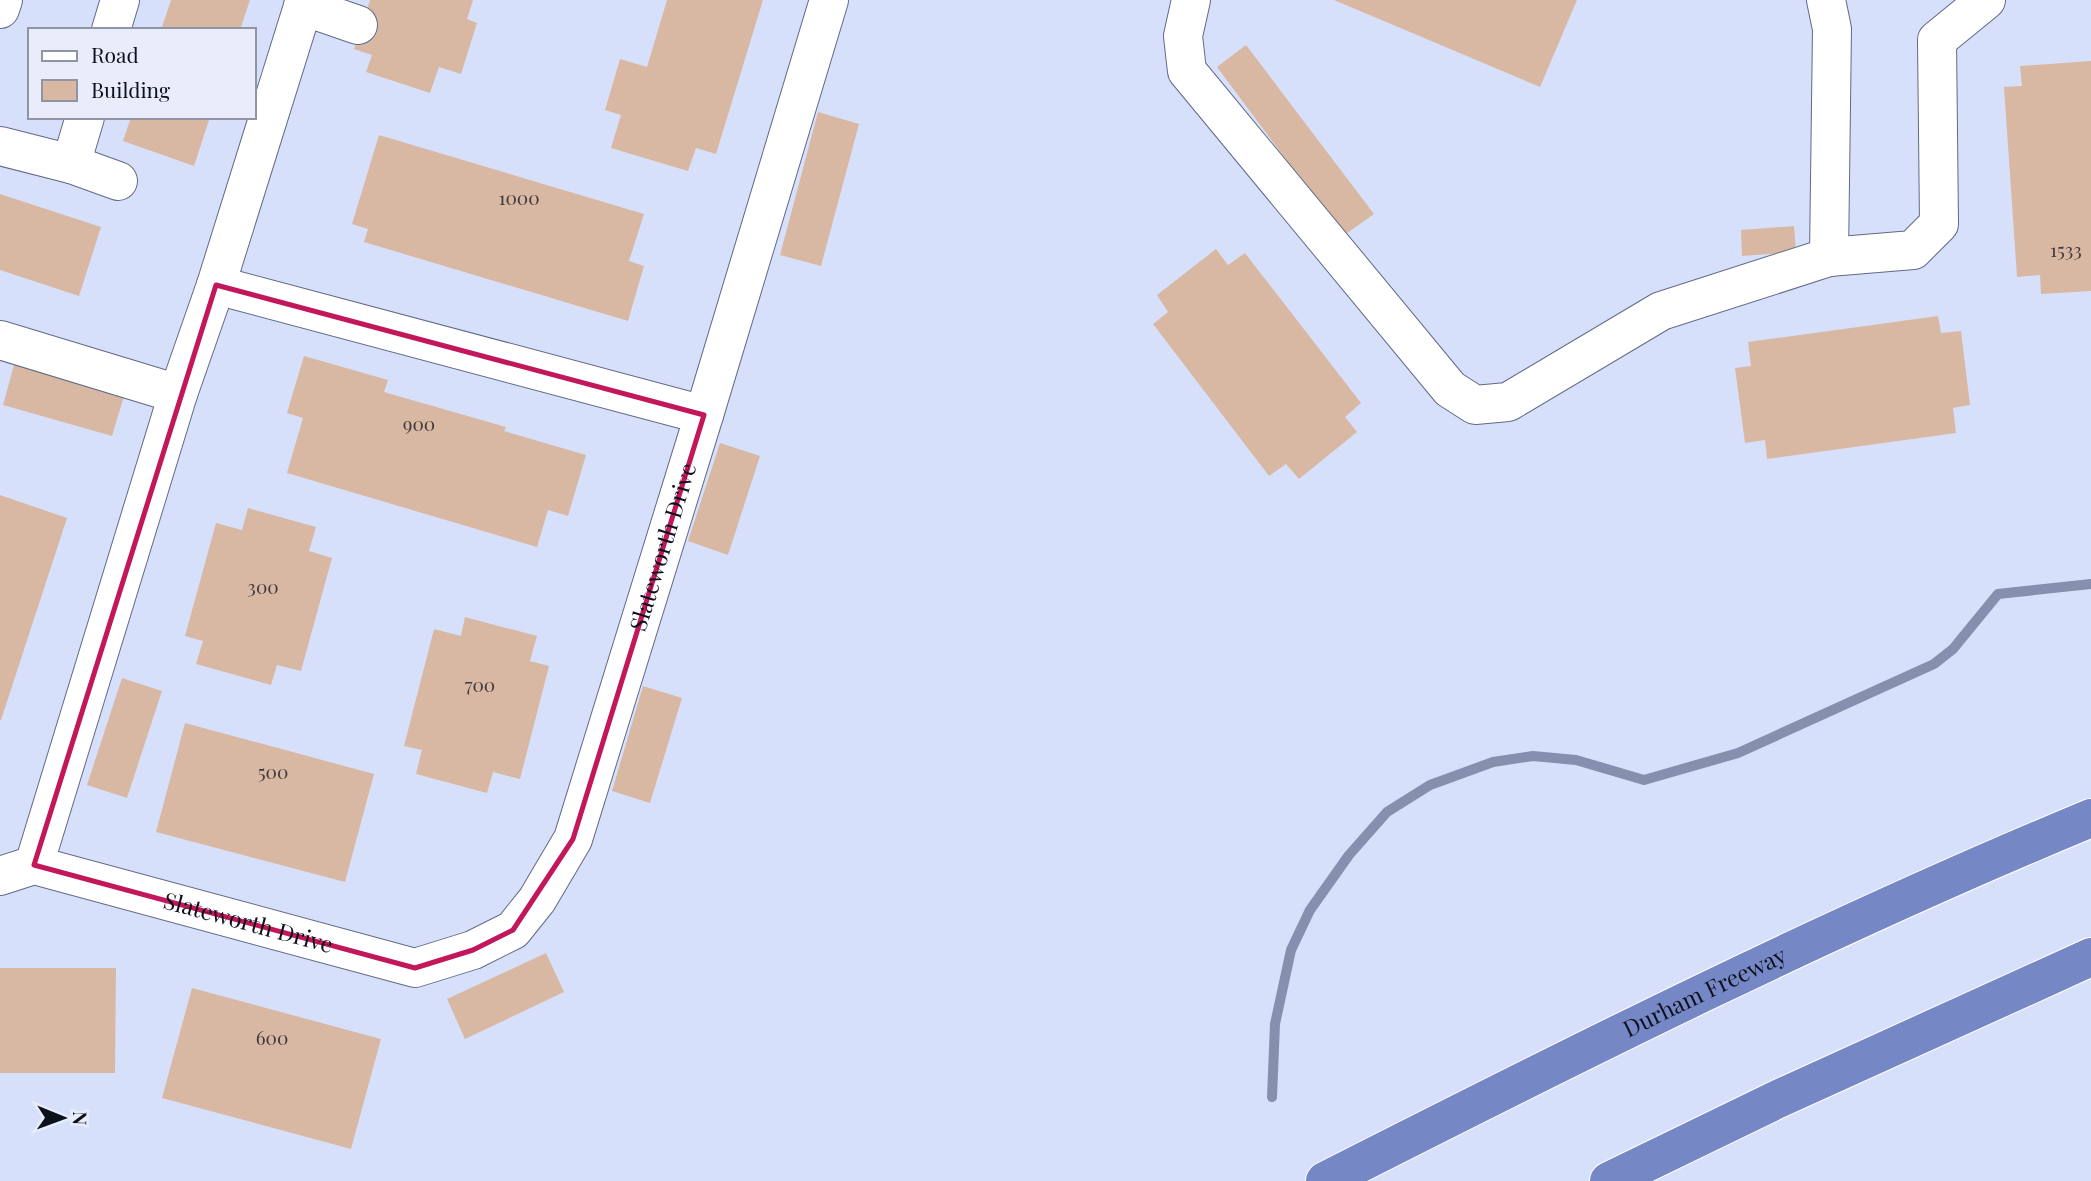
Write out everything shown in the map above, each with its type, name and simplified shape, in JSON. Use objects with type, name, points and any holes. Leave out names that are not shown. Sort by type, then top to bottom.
[{"type":"highway","name":"Durham Freeway","points":[[1325,1181],[1724,982],[2091,818]]},
{"type":"highway","points":[[1609,1181],[1802,1087],[2091,957]]},
{"type":"street","points":[[0,9],[3,0]]},
{"type":"street","points":[[112,28],[120,0]]},
{"type":"street","name":"Slateworth Drive","points":[[304,3],[215,285],[17,871],[415,968],[473,950],[513,930],[537,900],[573,839],[829,0]]},
{"type":"street","points":[[1191,0],[1183,36],[1187,71],[1450,389],[1475,405],[1508,402],[1661,311],[1829,257],[1913,250],[1939,224],[1937,40],[1986,0]]},
{"type":"street","points":[[1826,0],[1832,29],[1829,257]]},
{"type":"street","points":[[304,3],[358,25]]},
{"type":"street","points":[[71,164],[84,119]]},
{"type":"street","points":[[0,146],[71,164],[118,181]]},
{"type":"street","points":[[215,285],[704,415]]},
{"type":"street","points":[[0,340],[177,394]]},
{"type":"highlighted area","points":[[216,285],[704,415],[573,839],[513,930],[473,950],[415,968],[34,865]]},
{"type":"building","points":[[171,0],[250,0],[241,28],[162,28]]},
{"type":"building","points":[[370,0],[473,0],[467,19],[477,23],[461,74],[439,67],[430,93],[366,72],[372,55],[354,49]]},
{"type":"building","points":[[667,0],[763,0],[716,154],[696,148],[688,171],[611,148],[621,115],[605,110],[620,59],[647,67]]},
{"type":"building","points":[[1334,0],[1577,0],[1540,87]]},
{"type":"building","points":[[1246,45],[1374,214],[1343,236],[1217,67]]},
{"type":"building","points":[[2091,61],[2091,291],[2041,294],[2040,275],[2017,277],[2004,87],[2022,86],[2020,66]]},
{"type":"building","points":[[818,112],[859,124],[821,266],[780,255]]},
{"type":"building","points":[[130,119],[209,119],[194,166],[123,141]]},
{"type":"building","points":[[379,135],[644,214],[629,261],[644,266],[628,321],[364,242],[368,229],[352,224]]},
{"type":"building","points":[[0,194],[101,227],[79,296],[0,270]]},
{"type":"building","points":[[1794,226],[1796,252],[1742,256],[1741,230]]},
{"type":"building","points":[[1216,249],[1228,265],[1245,253],[1361,403],[1345,417],[1357,432],[1299,479],[1286,464],[1269,476],[1153,324],[1168,312],[1157,295]]},
{"type":"building","points":[[1938,316],[1941,333],[1961,331],[1970,405],[1953,408],[1956,433],[1767,459],[1765,440],[1745,443],[1735,368],[1751,366],[1748,342]]},
{"type":"building","points":[[304,356],[388,380],[384,392],[506,427],[504,431],[586,455],[568,516],[548,510],[537,547],[287,473],[303,418],[287,413]]},
{"type":"building","points":[[15,361],[125,393],[112,436],[3,405]]},
{"type":"building","points":[[720,443],[760,456],[728,555],[688,541]]},
{"type":"building","points":[[0,495],[67,518],[1,720],[0,720]]},
{"type":"building","points":[[248,508],[316,527],[309,551],[332,558],[301,671],[277,665],[271,685],[196,664],[203,641],[185,636],[216,523],[242,530]]},
{"type":"building","points":[[465,617],[537,636],[530,661],[549,666],[520,779],[493,772],[487,793],[416,774],[422,750],[404,746],[434,629],[461,636]]},
{"type":"building","points":[[122,678],[162,691],[127,798],[87,785]]},
{"type":"building","points":[[643,686],[682,698],[650,803],[612,791]]},
{"type":"building","points":[[185,723],[374,774],[345,882],[156,832]]},
{"type":"building","points":[[546,953],[564,992],[465,1039],[447,999]]},
{"type":"building","points":[[0,968],[116,968],[115,1073],[0,1073]]},
{"type":"building","points":[[192,988],[381,1039],[351,1149],[162,1098]]},
{"type":"waterway","points":[[1272,1097],[1275,1024],[1291,950],[1310,910],[1349,855],[1387,812],[1430,785],[1493,762],[1533,756],[1576,760],[1644,780],[1738,753],[1934,664],[1953,649],[1998,594],[2091,584]]}]
